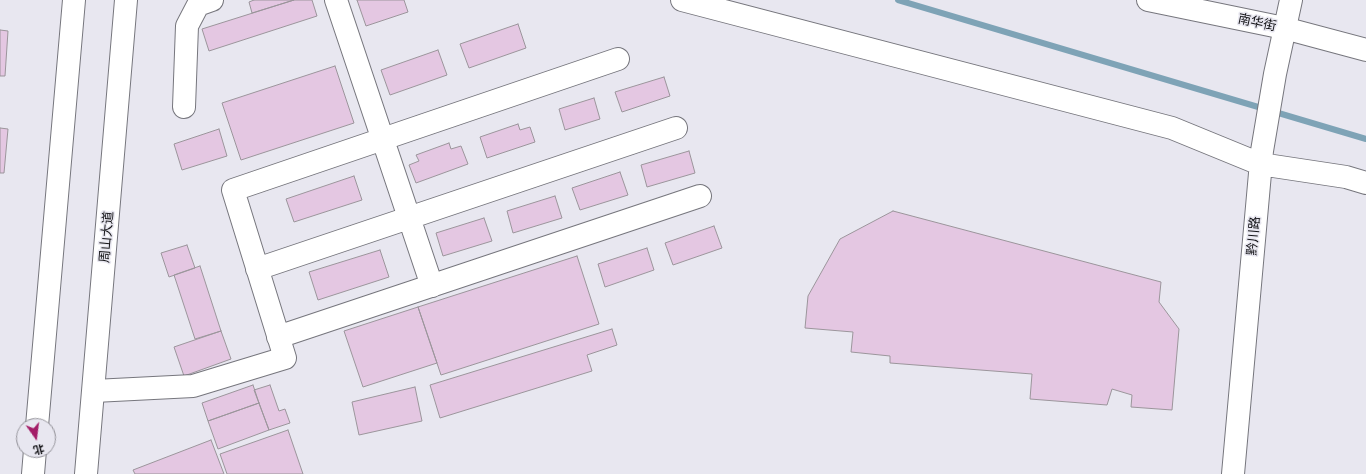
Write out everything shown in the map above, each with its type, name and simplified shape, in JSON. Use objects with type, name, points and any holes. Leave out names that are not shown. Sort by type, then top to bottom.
[{"type":"main road","points":[[38,418],[74,0]]},
{"type":"main road","name":"周山大道","points":[[86,474],[126,0]]},
{"type":"main road","points":[[184,107],[187,26],[198,5],[212,0]]},
{"type":"main road","points":[[336,0],[432,286]]},
{"type":"main road","name":"南华街","points":[[1148,0],[1284,28],[1366,50]]},
{"type":"main road","name":"黔川路","points":[[1233,474],[1261,158],[1275,74],[1291,0]]},
{"type":"main road","points":[[686,1],[1172,128],[1261,158],[1346,177],[1366,183]]},
{"type":"main road","points":[[94,391],[193,386],[285,358],[233,190],[618,60]]},
{"type":"main road","points":[[257,268],[676,128]]},
{"type":"main road","points":[[278,337],[700,196]]},
{"type":"main road","points":[[33,474],[34,458]]},
{"type":"building","points":[[254,0],[294,0],[252,13],[249,2]]},
{"type":"building","points":[[294,0],[312,0],[317,16],[209,51],[202,29]]},
{"type":"building","points":[[357,0],[404,0],[408,12],[366,26]]},
{"type":"building","points":[[518,24],[526,48],[469,68],[460,44]]},
{"type":"building","points":[[0,30],[8,31],[5,76],[0,76]]},
{"type":"building","points":[[438,50],[447,75],[390,95],[381,70]]},
{"type":"building","points":[[335,66],[354,123],[241,160],[222,103]]},
{"type":"building","points":[[664,77],[670,96],[622,112],[615,92]]},
{"type":"building","points":[[594,98],[600,119],[565,130],[559,109]]},
{"type":"building","points":[[518,124],[520,130],[530,127],[535,142],[487,158],[480,137]]},
{"type":"building","points":[[0,128],[8,129],[4,173],[0,173]]},
{"type":"building","points":[[219,129],[227,156],[182,170],[174,144]]},
{"type":"building","points":[[449,143],[451,149],[461,146],[468,164],[416,183],[409,165],[419,161],[416,155]]},
{"type":"building","points":[[689,151],[695,173],[647,187],[641,165]]},
{"type":"building","points":[[620,172],[628,195],[580,210],[572,188]]},
{"type":"building","points":[[354,176],[362,200],[294,222],[286,199]]},
{"type":"building","points":[[555,196],[562,218],[513,233],[507,211]]},
{"type":"building","points":[[893,211],[1161,282],[1159,302],[1179,329],[1172,410],[1131,407],[1132,395],[1112,389],[1107,405],[1030,399],[1032,374],[890,363],[890,356],[851,352],[853,332],[805,328],[808,296],[840,239]]},
{"type":"building","points":[[484,218],[492,241],[443,256],[436,233]]},
{"type":"building","points":[[714,226],[722,248],[673,265],[665,243]]},
{"type":"building","points":[[187,245],[195,268],[169,277],[161,253]]},
{"type":"building","points":[[647,248],[654,270],[605,287],[598,264]]},
{"type":"building","points":[[380,250],[389,277],[318,300],[309,272]]},
{"type":"building","points":[[577,256],[599,324],[441,375],[418,307]]},
{"type":"building","points":[[200,266],[221,331],[195,339],[174,275]]},
{"type":"building","points":[[418,307],[437,363],[363,387],[344,331]]},
{"type":"building","points":[[612,329],[617,345],[587,355],[592,371],[440,418],[430,385]]},
{"type":"building","points":[[221,331],[231,359],[184,376],[174,347]]},
{"type":"building","points":[[253,385],[259,403],[208,421],[202,403]]},
{"type":"building","points":[[270,385],[279,411],[285,409],[290,423],[269,430],[254,390]]},
{"type":"building","points":[[415,387],[422,421],[359,435],[352,402]]},
{"type":"building","points":[[259,403],[269,430],[218,449],[208,421]]},
{"type":"building","points":[[288,430],[303,474],[227,474],[220,454]]},
{"type":"building","points":[[211,440],[224,474],[135,474],[133,470]]},
{"type":"waterway","points":[[898,0],[1366,139]]}]
